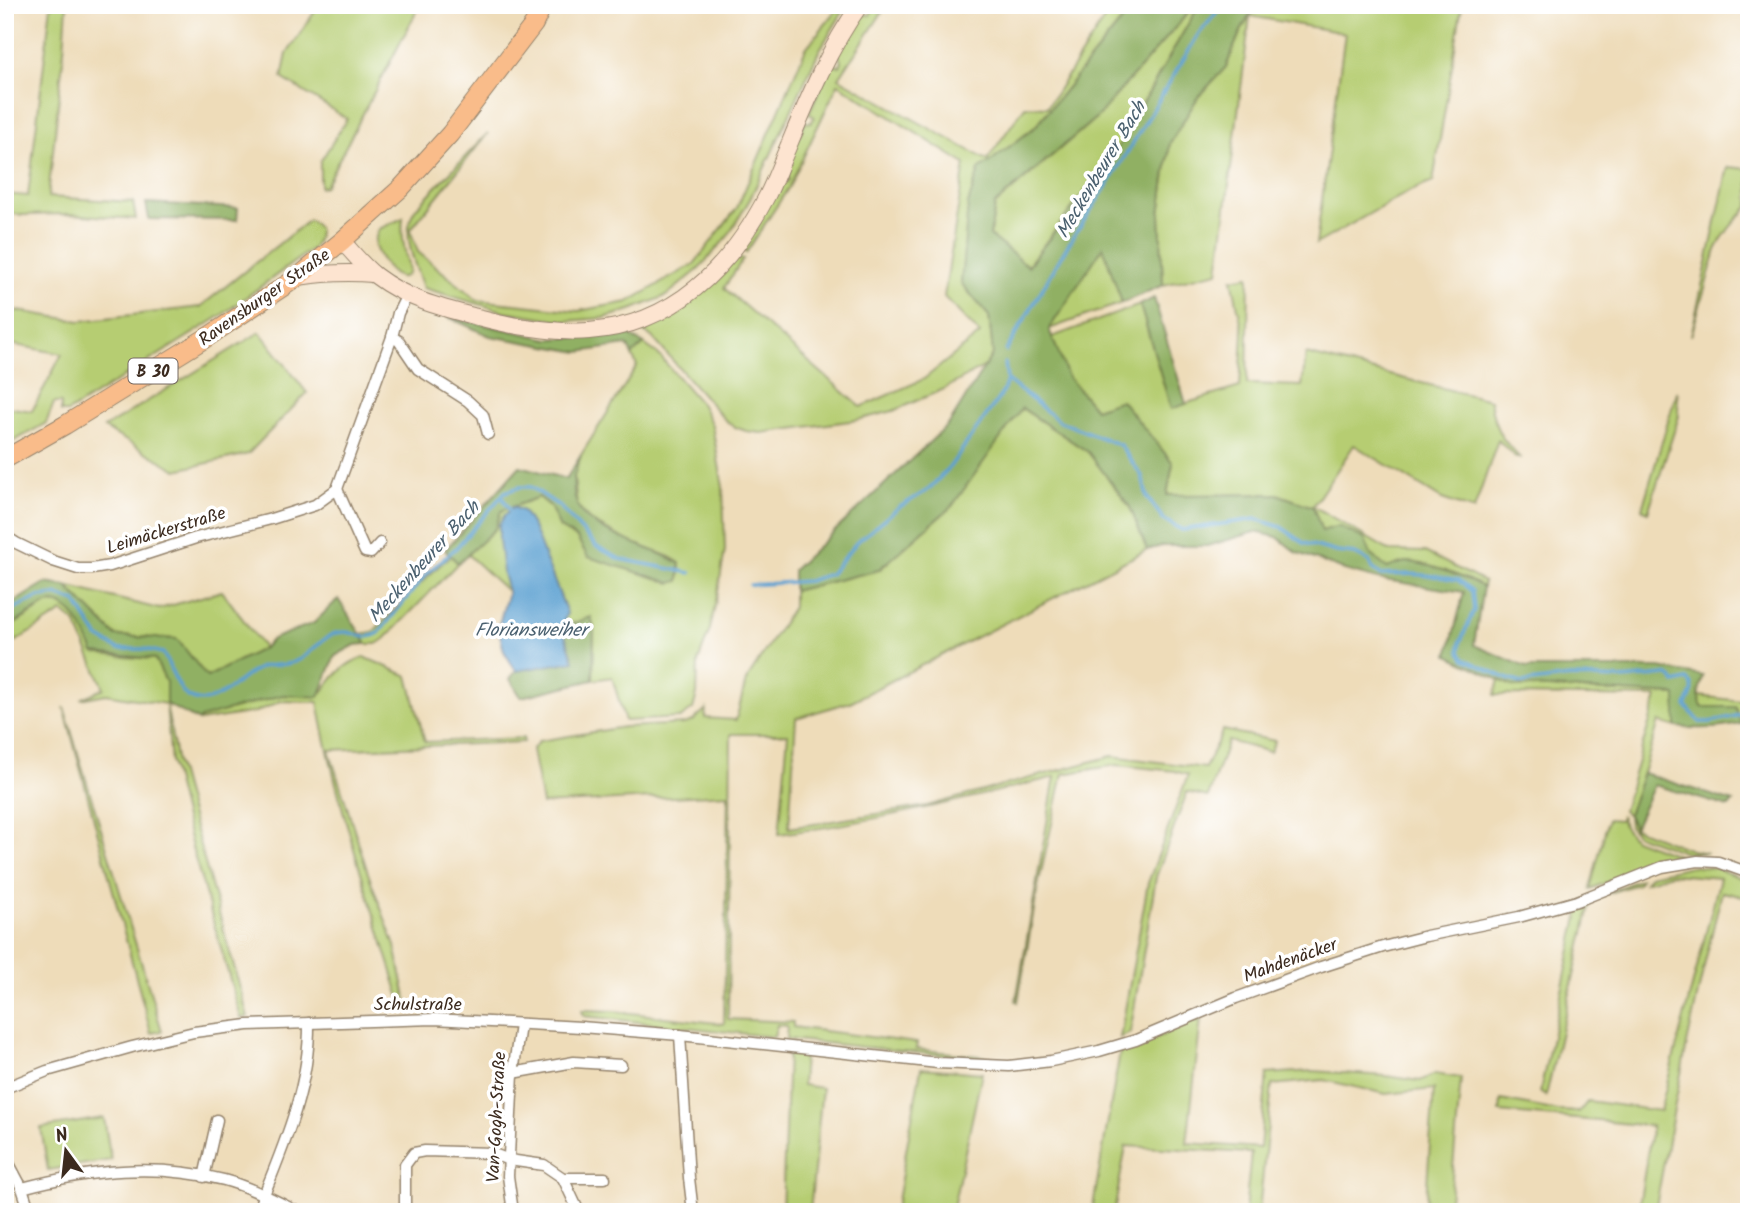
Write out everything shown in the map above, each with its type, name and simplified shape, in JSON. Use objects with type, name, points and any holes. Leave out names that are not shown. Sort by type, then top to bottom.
[{"type":"main road","name":"B 30","points":[[342,242],[401,188],[450,134],[534,24],[544,5]]},
{"type":"main road","name":"Ravensburger Straße","points":[[5,459],[177,356],[298,277],[342,242]]},
{"type":"street","points":[[342,242],[373,274],[407,295],[435,306],[511,326],[587,331],[632,323],[672,306],[717,269],[745,235],[767,195],[812,89],[860,5]]},
{"type":"street","points":[[298,277],[327,272],[373,274]]},
{"type":"street","points":[[380,543],[371,553],[365,552],[337,489],[392,337],[398,313],[407,295]]},
{"type":"street","points":[[392,337],[399,341],[418,369],[468,401],[483,415],[488,434]]},
{"type":"street","name":"Leimäckerstraße","points":[[5,536],[53,561],[78,569],[92,569],[315,505],[337,489]]},
{"type":"street","name":"Mahdenäcker","points":[[839,1052],[1009,1066],[1051,1061],[1136,1040],[1236,998],[1383,947],[1565,904],[1662,867],[1698,861],[1718,862],[1749,873]]},
{"type":"street","name":"Schulstraße","points":[[5,1088],[47,1071],[132,1047],[194,1032],[248,1025],[434,1019],[680,1035],[839,1052]]},
{"type":"street","points":[[257,1212],[300,1098],[309,1043],[309,1023]]},
{"type":"street","name":"Van-Gogh-Straße","points":[[513,1212],[508,1176],[513,1073],[520,1025]]},
{"type":"street","points":[[680,1035],[689,1178],[694,1212]]},
{"type":"street","points":[[513,1073],[574,1062],[621,1065]]},
{"type":"street","points":[[204,1177],[217,1120]]},
{"type":"street","points":[[402,1212],[405,1205],[405,1165],[414,1153],[425,1151],[491,1153],[509,1160],[544,1165],[563,1178],[579,1212]]},
{"type":"street","points":[[5,1156],[22,1188],[30,1212]]},
{"type":"street","points":[[22,1188],[58,1178],[122,1170],[176,1172],[225,1181],[264,1194],[298,1212]]},
{"type":"street","points":[[563,1178],[605,1178]]},
{"type":"green space","points":[[51,5],[67,5],[48,197],[133,202],[136,219],[5,213],[5,194],[28,196]]},
{"type":"green space","points":[[319,5],[420,5],[325,186],[320,187],[320,162],[347,119],[282,78],[287,54]]},
{"type":"green space","points":[[841,5],[847,5],[819,51],[750,199],[728,236],[699,269],[666,296],[604,318],[566,321],[503,311],[423,288],[410,248],[409,227],[411,217],[416,208],[488,133],[410,230],[418,252],[477,300],[578,311],[628,302],[694,264],[737,208],[806,48]]},
{"type":"green space","points":[[868,5],[887,5],[839,78],[987,160],[1025,106],[1047,107],[1111,9],[1115,5],[1137,5],[1035,127],[979,170],[961,283],[989,316],[993,353],[985,366],[944,389],[893,411],[857,420],[761,433],[746,431],[725,420],[643,328],[734,257],[743,259],[724,288],[861,407],[924,379],[980,334],[944,297],[965,164],[838,84],[789,187],[746,253],[742,246],[778,184],[789,179],[784,172],[805,122],[811,123],[814,117],[809,113],[831,64],[840,66],[842,61],[837,53],[862,14],[870,15],[872,11]]},
{"type":"green space","points":[[1137,5],[1195,5],[1098,116],[995,204],[990,236],[1028,266],[1112,157],[1199,5],[1262,5],[1249,16],[1226,67],[1198,97],[1170,143],[1160,214],[1163,285],[1122,303],[1103,247],[1049,329],[1068,377],[1095,409],[1121,400],[1173,463],[1167,495],[1277,494],[1313,507],[1322,531],[1338,526],[1365,539],[1371,555],[1387,568],[1405,562],[1416,563],[1467,579],[1483,587],[1474,645],[1528,668],[1659,668],[1703,676],[1698,696],[1702,707],[1736,707],[1741,724],[1708,728],[1676,727],[1676,695],[1512,686],[1448,655],[1464,592],[1377,579],[1341,569],[1296,552],[1277,537],[1255,532],[1207,546],[1162,546],[1147,550],[1130,507],[1088,452],[1022,408],[952,506],[878,570],[793,591],[793,570],[949,424],[993,353],[989,316],[961,283],[968,204],[979,170],[1035,127]]},
{"type":"green space","points":[[1195,5],[1199,5],[1112,157],[1027,266],[990,236],[995,205],[1098,116]]},
{"type":"green space","points":[[1262,5],[1462,5],[1433,182],[1410,191],[1316,244],[1345,33],[1250,16],[1218,272],[1163,285],[1160,214],[1170,143],[1198,97],[1226,67],[1250,15]]},
{"type":"green space","points":[[1728,167],[1749,169],[1749,206],[1735,221],[1716,250],[1691,336]]},
{"type":"green space","points":[[146,203],[238,208],[237,220],[149,219]]},
{"type":"green space","points":[[403,218],[403,237],[409,271],[403,277],[398,277],[383,262],[375,241],[379,229]]},
{"type":"green space","points":[[309,220],[317,226],[319,232],[313,248],[222,315],[68,412],[61,412],[61,403],[54,403],[46,423],[5,446],[5,407],[32,411],[62,354],[5,343],[5,309],[80,321],[200,307]]},
{"type":"green space","points":[[1103,246],[1122,303],[1049,329]]},
{"type":"green space","points":[[1249,276],[1247,384],[1302,386],[1306,354],[1490,400],[1500,433],[1521,459],[1514,456],[1498,440],[1474,510],[1442,499],[1354,445],[1313,506],[1390,551],[1425,552],[1484,582],[1483,587],[1467,579],[1416,563],[1403,563],[1387,569],[1371,555],[1322,532],[1313,507],[1277,494],[1167,496],[1173,463],[1157,445],[1095,409],[1068,377],[1052,337],[1140,305],[1171,408],[1240,387],[1243,332],[1232,279]]},
{"type":"green space","points":[[1154,298],[1186,404],[1171,409],[1140,305]]},
{"type":"green space","points":[[448,317],[549,339],[628,334],[644,344],[632,355],[627,345],[579,352],[490,336]]},
{"type":"green space","points":[[260,332],[307,393],[248,454],[177,470],[104,428]]},
{"type":"green space","points":[[644,344],[658,354],[702,405],[712,425],[723,487],[725,550],[710,629],[698,662],[697,694],[693,709],[680,718],[625,721],[612,677],[593,680],[594,629],[591,618],[562,627],[567,613],[533,527],[523,511],[513,507],[504,516],[503,573],[508,592],[467,554],[495,529],[500,511],[539,497],[550,506],[560,528],[577,538],[588,557],[679,581],[680,563],[590,521],[577,506],[574,476],[581,455],[637,366],[632,355]]},
{"type":"green space","points":[[1677,391],[1679,416],[1648,512],[1642,509]]},
{"type":"green space","points":[[1021,408],[1088,452],[1130,507],[1147,550],[850,702],[796,718],[789,828],[927,806],[1112,756],[1205,768],[1223,730],[1275,741],[1270,752],[1228,741],[1208,797],[1187,792],[1156,877],[1130,1033],[1120,1038],[1148,883],[1188,775],[1175,771],[1117,765],[1063,774],[1038,886],[1018,1002],[1016,1001],[1055,777],[918,810],[779,834],[788,734],[731,734],[728,1019],[793,1022],[793,1027],[917,1043],[916,1049],[1005,1059],[997,1061],[786,1039],[787,1026],[777,1025],[774,1037],[584,1016],[582,1010],[614,1011],[724,1024],[728,794],[542,804],[532,750],[539,741],[624,727],[685,724],[693,721],[706,709],[705,718],[736,720],[746,681],[793,607],[793,591],[879,570],[952,506]]},
{"type":"green space","points":[[581,455],[574,487],[576,501],[583,514],[607,531],[680,564],[679,581],[671,583],[588,557],[577,538],[560,528],[550,506],[539,497],[501,511],[495,529],[458,563],[445,550],[520,466],[566,479]]},
{"type":"green space","points":[[451,555],[458,563],[385,639],[376,644],[367,644],[360,634],[373,632]]},
{"type":"green space","points":[[45,583],[66,586],[116,636],[177,639],[207,677],[264,648],[272,639],[314,623],[338,599],[367,644],[355,645],[335,656],[319,697],[283,695],[200,718],[199,721],[166,704],[166,682],[155,659],[94,653],[77,620],[64,606],[56,603],[44,605],[5,630],[5,608]]},
{"type":"green space","points":[[66,586],[159,609],[222,591],[264,648],[207,677],[177,639],[116,636]]},
{"type":"green space","points":[[49,603],[60,604],[77,617],[95,653],[155,659],[166,682],[166,704],[106,694],[81,699],[104,688],[75,622],[63,612],[5,648],[5,630]]},
{"type":"green space","points":[[591,617],[594,629],[593,680],[521,697],[510,679],[516,671],[574,661],[562,627]]},
{"type":"green space","points":[[364,657],[408,676],[425,742],[523,738],[524,742],[329,750],[368,873],[395,946],[409,1011],[404,1011],[356,858],[335,780],[318,702],[281,701],[256,712],[199,721],[200,718],[283,695],[319,696],[344,668]]},
{"type":"green space","points":[[1499,680],[1512,686],[1677,695],[1676,727],[1659,722],[1628,815],[1623,811],[1657,697],[1495,695]]},
{"type":"green space","points":[[1747,685],[1749,722],[1741,724],[1736,707],[1702,708],[1698,696],[1741,701]]},
{"type":"green space","points":[[166,704],[177,763],[248,1017],[241,1018],[193,851],[171,762]]},
{"type":"green space","points":[[64,707],[162,1031],[151,1033]]},
{"type":"green space","points":[[1643,773],[1733,802],[1729,807],[1654,785],[1634,828],[1628,815]]},
{"type":"green space","points":[[1621,815],[1624,827],[1634,839],[1679,856],[1590,889],[1608,819],[1620,820]]},
{"type":"green space","points":[[1628,815],[1634,828],[1691,850],[1707,853],[1686,853],[1637,835],[1629,826]]},
{"type":"green space","points":[[1691,866],[1715,868],[1749,881],[1749,898],[1722,892],[1686,1051],[1655,1212],[1638,1212],[1652,1126],[1500,1112],[1501,1100],[1558,1111],[1579,1112],[1588,1101],[1660,1111],[1720,878],[1671,874],[1645,882],[1650,875]]},
{"type":"green space","points":[[1641,879],[1638,884],[1598,896]]},
{"type":"green space","points":[[1592,899],[1546,1096],[1540,1092],[1581,903]]},
{"type":"green space","points":[[1201,1019],[1187,1143],[1260,1148],[1267,1074],[1313,1071],[1420,1081],[1435,1074],[1461,1078],[1449,1212],[1425,1212],[1434,1089],[1386,1094],[1324,1080],[1272,1085],[1259,1212],[1245,1212],[1251,1153],[1126,1146],[1114,1212],[1092,1212],[1120,1052]]},
{"type":"green space","points":[[788,1052],[802,1053],[804,1056],[802,1085],[822,1088],[810,1212],[782,1212]]},
{"type":"green space","points":[[921,1068],[982,1073],[952,1212],[895,1212]]},
{"type":"green space","points":[[104,1118],[111,1160],[48,1170],[41,1128]]},
{"type":"water","name":"Floriansweiher","points":[[513,507],[523,511],[533,527],[567,613],[562,627],[574,661],[516,671],[504,651],[499,624],[508,592],[503,573],[499,525]]},
{"type":"waterway","name":"Meckenbeurer Bach","points":[[1006,351],[1198,35],[1223,5]]},
{"type":"waterway","name":"Meckenbeurer Bach","points":[[750,585],[808,581],[830,574],[857,542],[898,508],[928,490],[949,468],[1003,392],[1007,380],[1005,363]]},
{"type":"waterway","points":[[1007,380],[1059,421],[1120,445],[1142,476],[1147,497],[1164,520],[1182,530],[1256,519],[1281,527],[1304,543],[1355,554],[1369,561],[1372,568],[1381,575],[1411,574],[1458,580],[1472,591],[1474,610],[1460,643],[1460,652],[1465,659],[1508,679],[1522,683],[1571,677],[1622,679],[1666,675],[1675,683],[1687,680],[1690,682],[1692,692],[1686,706],[1700,722],[1749,713]]},
{"type":"waterway","name":"Meckenbeurer Bach","points":[[5,613],[39,597],[57,595],[76,602],[98,637],[118,649],[144,649],[163,653],[183,692],[196,700],[206,700],[226,692],[262,667],[299,660],[333,634],[346,632],[366,637],[379,633],[427,573],[456,548],[505,492],[520,487],[531,487],[559,506],[597,547],[620,559],[691,573]]},
{"type":"waterway","points":[[502,497],[510,510]]}]
